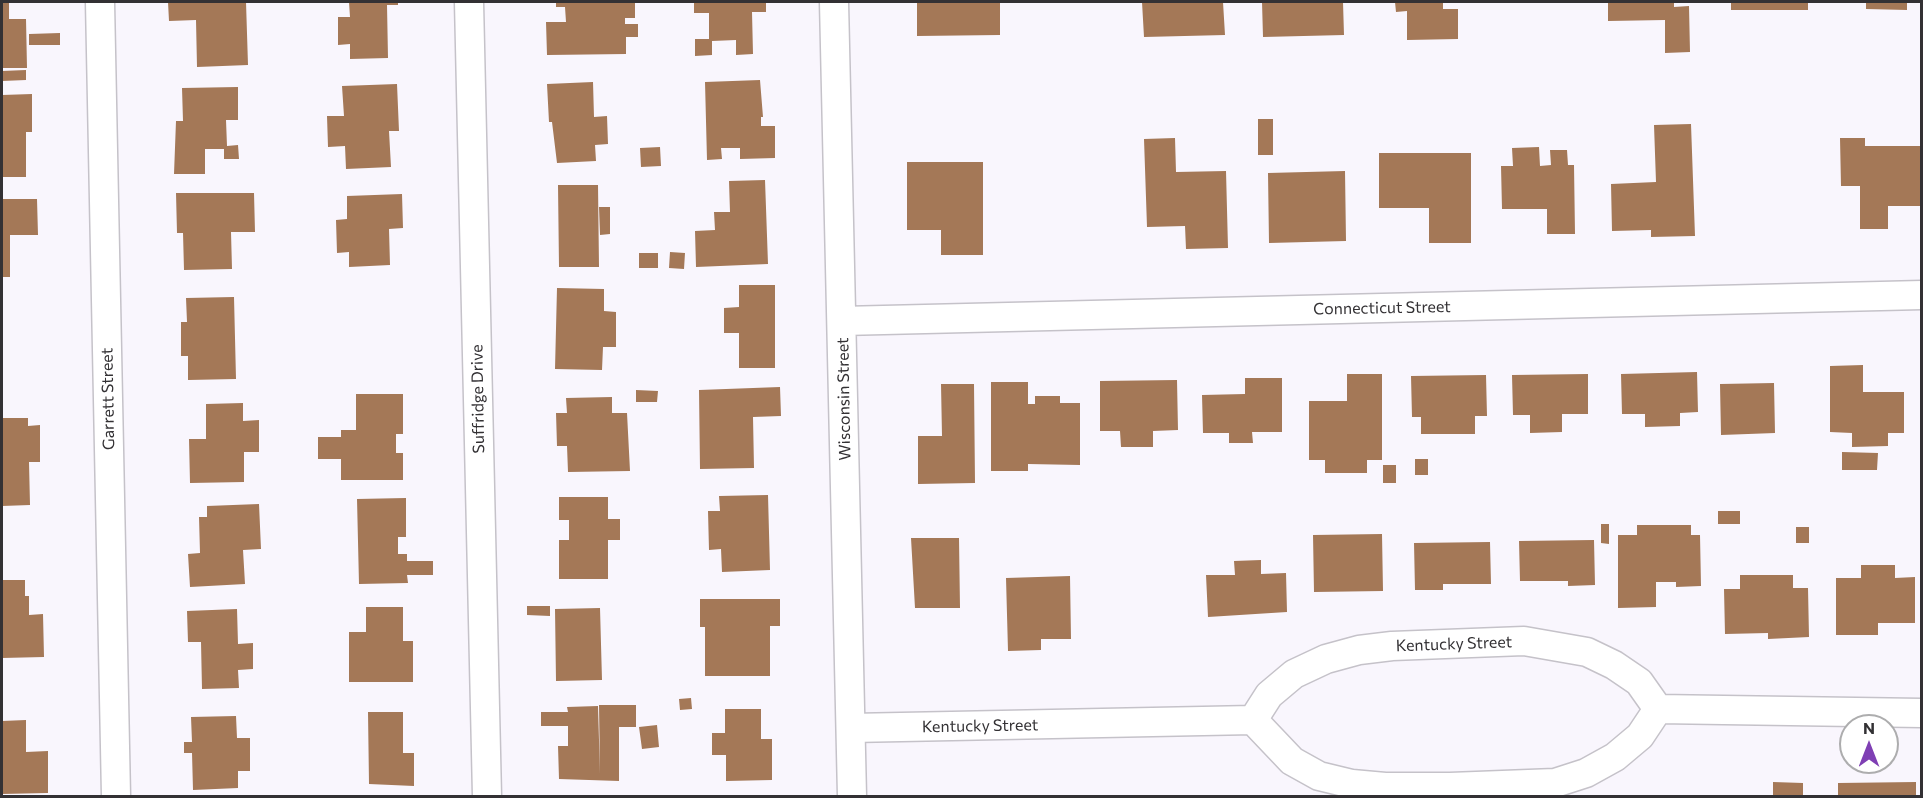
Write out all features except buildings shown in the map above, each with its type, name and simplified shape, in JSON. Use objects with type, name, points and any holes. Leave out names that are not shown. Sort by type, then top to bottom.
[{"type":"street","name":"Garrett Street","points":[[100,2],[116,796]]},
{"type":"street","name":"Suffridge Drive","points":[[469,2],[487,796]]},
{"type":"street","name":"Wisconsin Street","points":[[834,2],[852,796]]},
{"type":"street","name":"Connecticut Street","points":[[842,321],[1922,295]]},
{"type":"street","name":"Kentucky Street","points":[[850,728],[1253,720],[1269,695],[1294,674],[1326,659],[1359,650],[1392,646],[1524,641],[1587,652],[1614,665],[1639,682],[1658,709]]},
{"type":"street","points":[[1253,720],[1292,761],[1319,776],[1352,784],[1385,787],[1450,787],[1555,783],[1587,773],[1615,757],[1640,736],[1658,709],[1922,713]]}]
